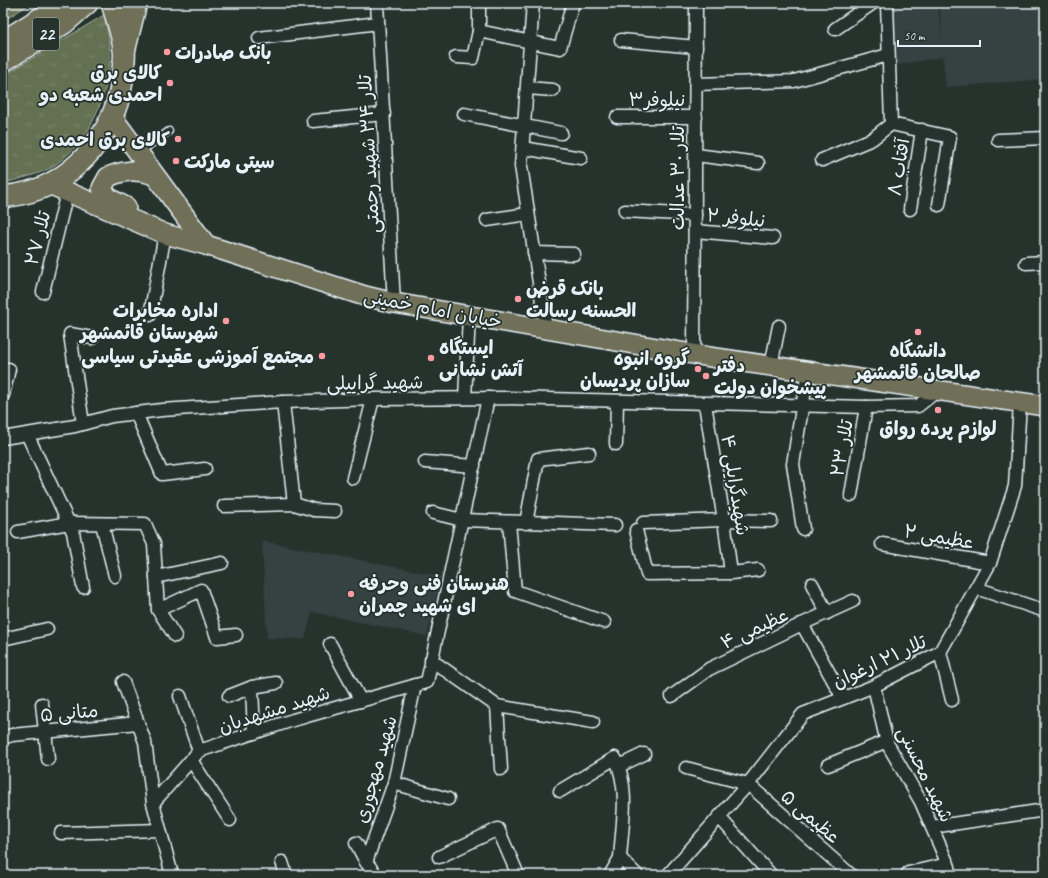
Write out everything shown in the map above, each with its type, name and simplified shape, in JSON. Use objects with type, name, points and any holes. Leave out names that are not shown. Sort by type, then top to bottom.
[{"type":"highway","name":"22","points":[[3,42],[54,10],[62,3]]},
{"type":"highway","name":"22","points":[[3,61],[64,23],[86,3]]},
{"type":"highway","points":[[112,3],[124,50]]},
{"type":"highway","points":[[3,197],[58,188],[73,169],[94,147],[113,118],[123,84],[124,50],[136,3]]},
{"type":"main road","points":[[113,118],[206,245]]},
{"type":"main road","points":[[154,175],[143,171],[128,170],[108,177],[102,188],[106,196],[148,218],[164,234]]},
{"type":"main road","name":"خیابان امام خمینی","points":[[58,188],[164,234],[206,245],[365,296],[394,303],[694,354],[1045,406]]},
{"type":"street","name":"تلار ۳۴ شهید رحمتی","points":[[377,3],[394,303]]},
{"type":"street","points":[[456,57],[473,58],[479,31],[479,3]]},
{"type":"street","points":[[534,3],[521,166],[546,328]]},
{"type":"street","points":[[479,31],[560,48],[573,3]]},
{"type":"street","name":"تلار ۳۰ عدالت","points":[[694,354],[696,3]]},
{"type":"street","points":[[835,29],[873,3]]},
{"type":"street","points":[[887,3],[891,124]]},
{"type":"street","points":[[259,38],[378,23]]},
{"type":"street","points":[[621,40],[696,47]]},
{"type":"street","points":[[696,84],[794,82],[888,55]]},
{"type":"street","points":[[527,88],[553,90]]},
{"type":"street","points":[[313,121],[384,114]]},
{"type":"street","points":[[464,114],[561,133]]},
{"type":"street","name":"نیلوفر۳","points":[[617,117],[696,117]]},
{"type":"street","points":[[822,160],[872,139],[891,124],[922,130],[950,138],[939,205]]},
{"type":"street","name":"آفتاب ۸","points":[[910,209],[922,130]]},
{"type":"street","points":[[998,140],[1045,138]]},
{"type":"street","points":[[523,148],[581,158]]},
{"type":"street","points":[[696,155],[758,163]]},
{"type":"street","name":"تلار ۲۷","points":[[43,292],[58,188]]},
{"type":"street","points":[[625,211],[695,215]]},
{"type":"street","points":[[487,220],[528,214]]},
{"type":"street","name":"نیلوفر ۲","points":[[695,231],[773,238]]},
{"type":"street","points":[[150,315],[164,234]]},
{"type":"street","points":[[534,253],[574,254]]},
{"type":"street","points":[[1026,263],[1045,262]]},
{"type":"street","points":[[466,398],[469,316]]},
{"type":"street","points":[[771,366],[780,326]]},
{"type":"street","points":[[83,424],[70,334],[92,338]]},
{"type":"street","points":[[3,395],[9,369]]},
{"type":"street","points":[[803,529],[793,464],[808,371]]},
{"type":"street","name":"شهید گراییلی","points":[[3,438],[83,424],[112,416],[162,410],[283,402],[373,399],[488,398],[866,407],[918,406],[938,390]]},
{"type":"street","name":"شهید مهجوری","points":[[366,862],[394,783],[421,684],[432,660],[488,398]]},
{"type":"street","points":[[353,478],[373,399]]},
{"type":"street","points":[[616,444],[617,401]]},
{"type":"street","points":[[283,402],[294,504]]},
{"type":"street","name":"تلار ۲۱ ارغوان","points":[[668,875],[748,784],[803,714],[874,686],[940,652],[990,563],[1015,486],[1020,403]]},
{"type":"street","name":"شهیدگرایلی ۴","points":[[704,404],[724,520],[731,573]]},
{"type":"street","name":"تلار ۲۳","points":[[851,495],[866,407]]},
{"type":"street","points":[[136,413],[162,474],[205,469]]},
{"type":"street","points":[[27,434],[73,532],[82,587]]},
{"type":"street","points":[[526,523],[538,459],[589,453]]},
{"type":"street","points":[[425,462],[474,466]]},
{"type":"street","points":[[224,506],[294,504],[314,510],[334,511]]},
{"type":"street","points":[[433,513],[462,520],[615,525]]},
{"type":"street","points":[[758,570],[731,573],[647,574],[640,527],[724,520],[771,521]]},
{"type":"street","points":[[509,522],[515,591],[604,622]]},
{"type":"street","points":[[18,532],[69,523],[145,524],[154,544],[158,610],[175,636]]},
{"type":"street","points":[[102,524],[115,576]]},
{"type":"street","name":"عظیمی ۲","points":[[882,544],[990,563]]},
{"type":"street","points":[[156,578],[222,563]]},
{"type":"street","points":[[812,584],[827,613]]},
{"type":"street","points":[[976,588],[1045,611]]},
{"type":"street","points":[[158,610],[201,590],[217,637],[236,635]]},
{"type":"street","points":[[802,624],[853,600]]},
{"type":"street","name":"عظیمی ۴","points":[[672,696],[710,669],[802,624],[844,698]]},
{"type":"street","points":[[3,639],[47,629]]},
{"type":"street","points":[[330,644],[361,701]]},
{"type":"street","points":[[940,652],[952,700]]},
{"type":"street","points":[[432,660],[497,706],[594,722]]},
{"type":"street","points":[[123,682],[145,742],[152,803],[172,875]]},
{"type":"street","points":[[229,696],[252,687],[276,683]]},
{"type":"street","name":"شهید مشهدبان","points":[[152,803],[195,756],[254,733],[293,720],[421,684]]},
{"type":"street","name":"شهید محسنی","points":[[874,686],[887,741],[921,802],[949,869]]},
{"type":"street","points":[[252,687],[254,733]]},
{"type":"street","points":[[180,696],[195,756],[230,820]]},
{"type":"street","points":[[42,704],[48,759]]},
{"type":"street","points":[[497,706],[501,769]]},
{"type":"street","name":"متانی ۵","points":[[3,738],[12,735],[138,723]]},
{"type":"street","points":[[828,765],[887,741]]},
{"type":"street","points":[[560,791],[615,758],[644,754]]},
{"type":"street","points":[[610,875],[620,858],[624,792],[615,758]]},
{"type":"street","points":[[686,768],[748,784]]},
{"type":"street","points":[[394,783],[448,799]]},
{"type":"street","name":"عظیمی ۵","points":[[748,784],[851,875]]},
{"type":"street","points":[[932,828],[1045,810]]},
{"type":"street","points":[[719,817],[771,875]]},
{"type":"street","points":[[439,857],[498,829],[518,875]]},
{"type":"street","points":[[61,833],[160,830]]},
{"type":"street","points":[[356,843],[366,862],[376,875]]},
{"type":"street","points":[[620,858],[637,875]]},
{"type":"street","points":[[282,862],[286,875]]},
{"type":"street","points":[[908,873],[949,869]]},
{"type":"lane","points":[[139,153],[169,131]]},
{"type":"shaded area","points":[[917,3],[937,3],[942,40],[940,7],[985,3],[1044,3],[1045,79],[946,87],[943,57],[889,66],[887,8]]},
{"type":"shaded area","name":"هنرستان فنی وحرفه ای شهید چمران","points":[[262,541],[441,576],[427,636],[312,612],[305,639],[267,638]]},
{"type":"green space","points":[[3,3],[31,3],[3,21]]},
{"type":"green space","points":[[104,15],[110,45],[109,71],[106,87],[100,104],[87,133],[63,159],[47,170],[3,183],[3,76]]},
{"type":"place","name":"بانک صادرات","points":[[167,52]]},
{"type":"place","name":"کالای برق احمدی شعبه دو","points":[[170,83]]},
{"type":"place","name":"کالای برق احمدی","points":[[178,139]]},
{"type":"place","name":"سیتی مارکت","points":[[176,161]]},
{"type":"place","name":"بانک قرض الحسنه رسالت","points":[[518,299]]},
{"type":"place","name":"اداره مخابرات شهرستان قائمشهر","points":[[226,321]]},
{"type":"place","name":"دانشگاه صالحان قائمشهر","points":[[918,332]]},
{"type":"place","name":"مجتمع آموزشی عقیدتی سیاسی","points":[[322,356]]},
{"type":"place","name":"ایستگاه آتش نشانی","points":[[431,358]]},
{"type":"place","name":"گروه انبوه سازان پردیسان","points":[[698,369]]},
{"type":"place","name":"دفتر پیشخوان دولت","points":[[706,376]]},
{"type":"place","name":"لوازم پرده رواق","points":[[938,410]]},
{"type":"place","name":"هنرستان فنی وحرفه ای شهید چمران","points":[[351,594]]}]
